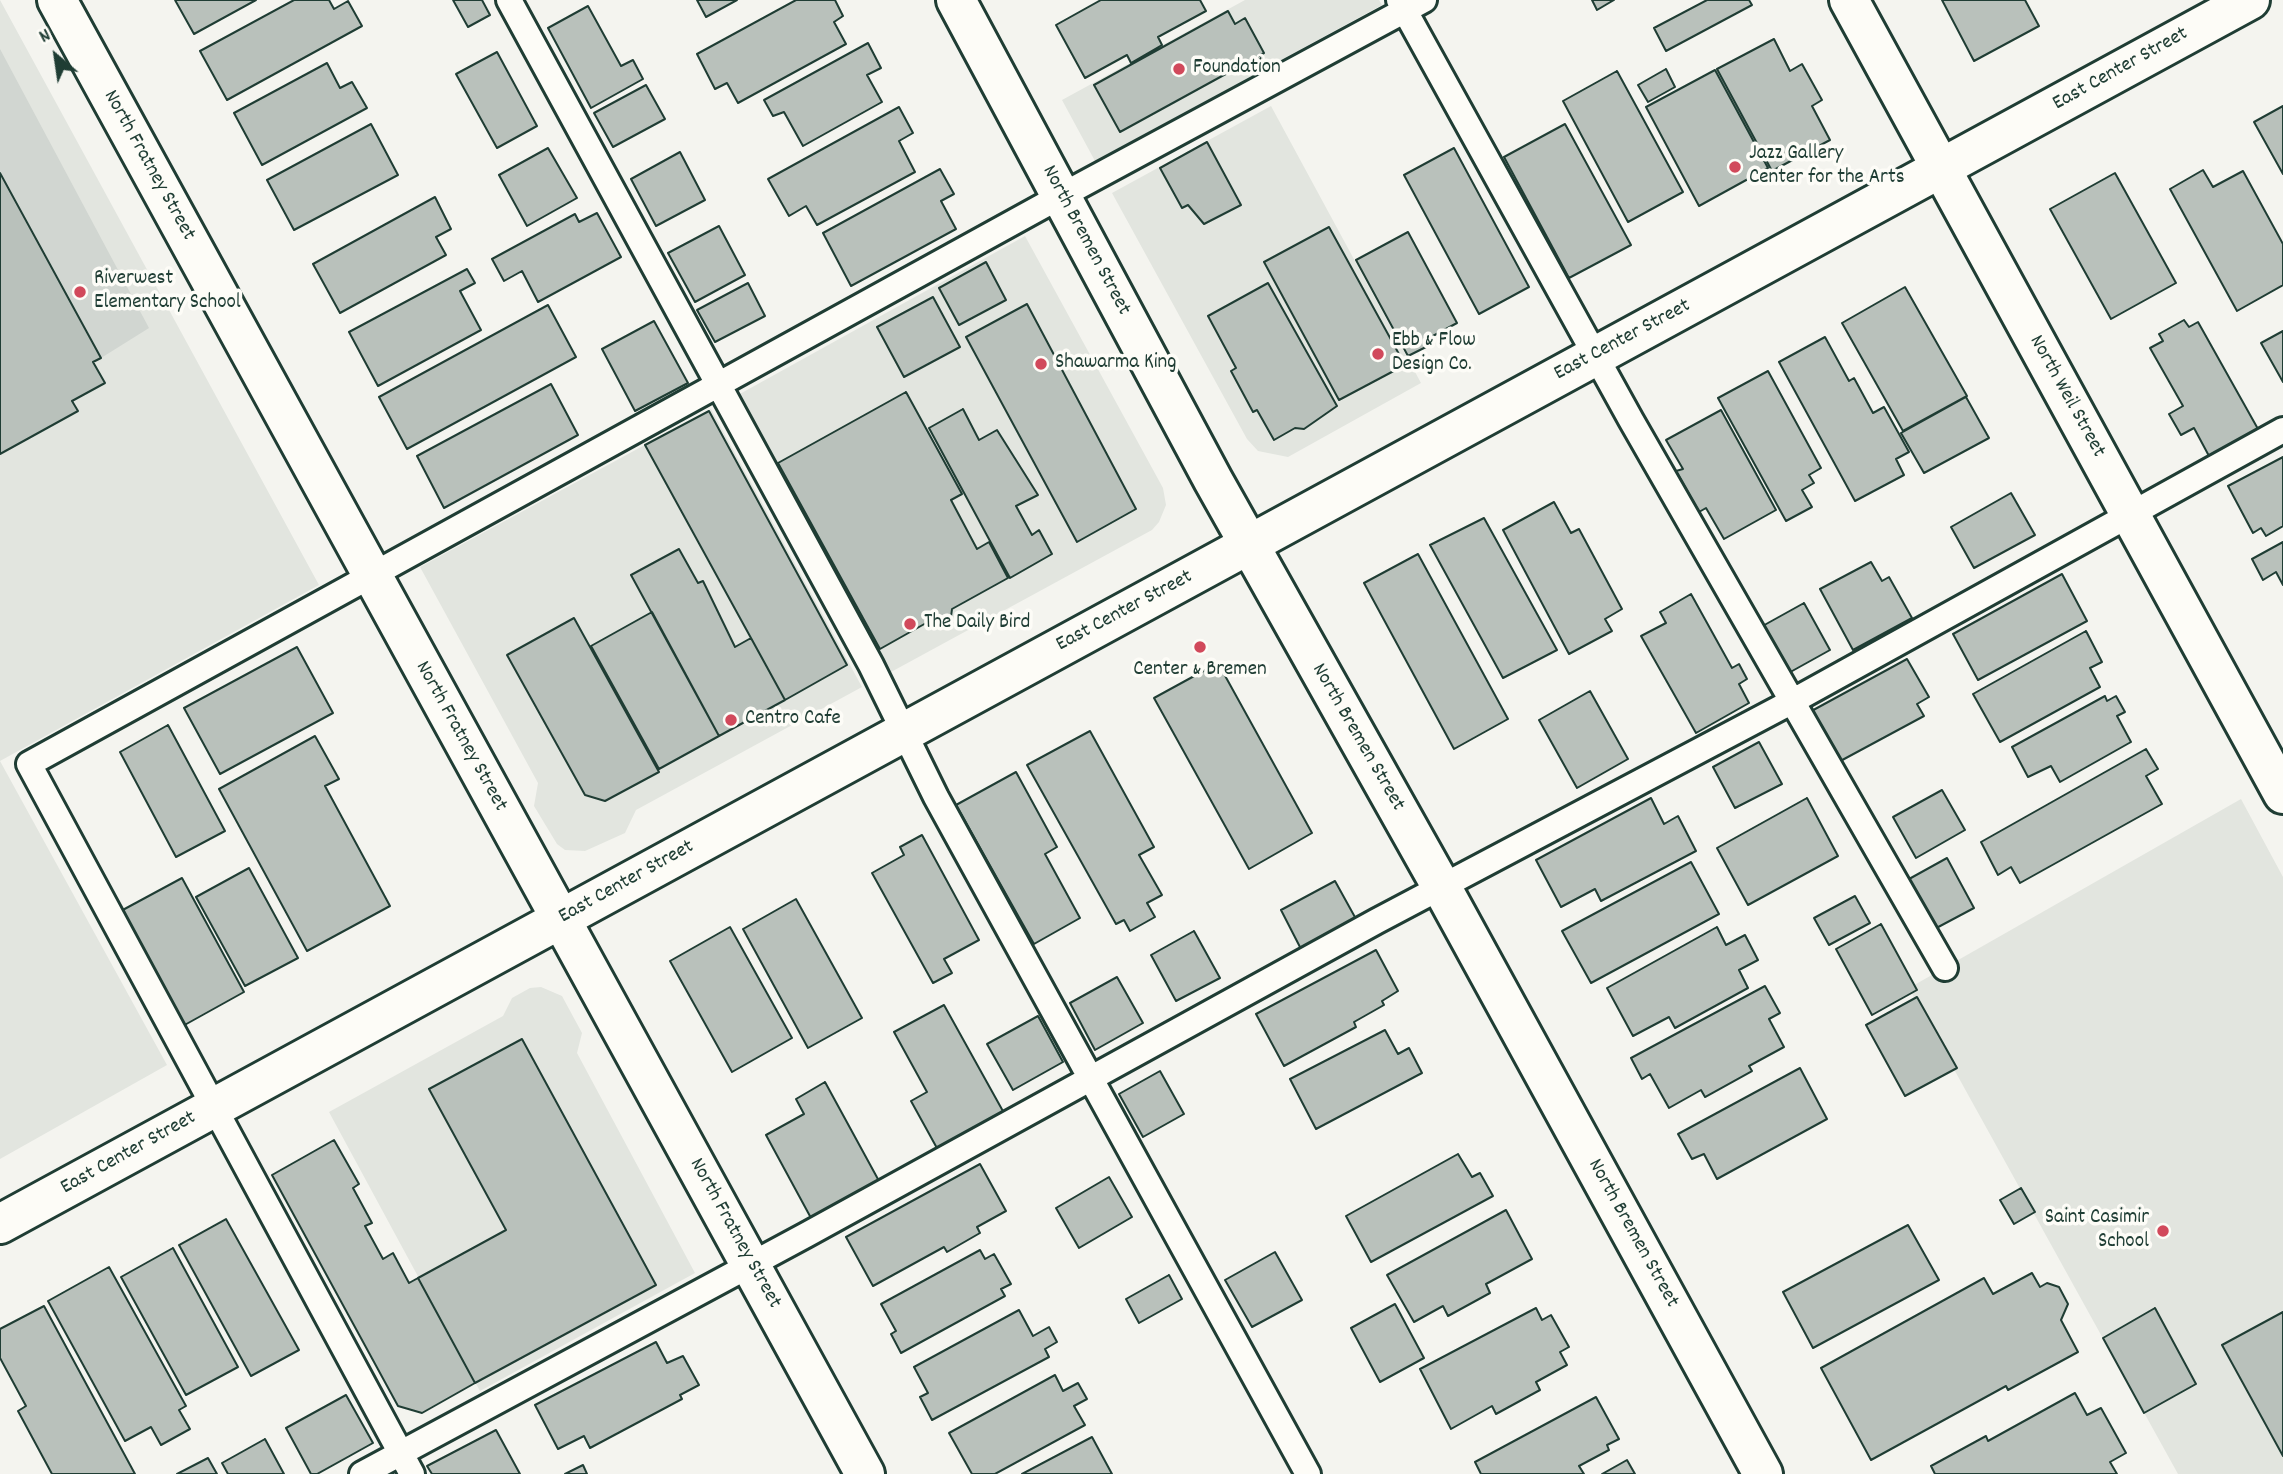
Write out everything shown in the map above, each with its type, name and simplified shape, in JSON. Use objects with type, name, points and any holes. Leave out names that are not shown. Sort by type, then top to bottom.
[{"type":"street","name":"North Fratney Street","points":[[57,0],[865,1474]]},
{"type":"street","name":"North Bremen Street","points":[[956,0],[1248,544],[1441,886],[1763,1474]]},
{"type":"street","name":"North Weil Street","points":[[1849,0],[2283,794]]},
{"type":"street","name":"East Center Street","points":[[0,1224],[2250,0]]},
{"type":"lane","points":[[509,0],[905,731],[936,797],[1308,1474]]},
{"type":"lane","points":[[407,1463],[29,764],[1409,4],[1595,355],[1945,968]]},
{"type":"lane","points":[[362,1474],[407,1463],[751,1265],[1090,1076],[1441,886],[1793,701],[2283,430]]},
{"type":"shaded area","name":"Riverwest Elementary School","points":[[0,0],[319,585],[0,761]]},
{"type":"shaded area","points":[[1245,0],[1379,0],[1382,5],[1095,161],[1062,100]]},
{"type":"shaded area","points":[[0,49],[149,328],[101,358],[0,173]]},
{"type":"shaded area","points":[[1271,106],[1421,383],[1288,457],[1258,451],[1247,439],[1112,193]]},
{"type":"shaded area","points":[[1025,236],[1163,488],[1166,505],[1159,522],[1152,530],[891,672],[738,395]]},
{"type":"shaded area","points":[[711,409],[862,687],[636,810],[625,833],[585,851],[565,850],[557,844],[534,806],[538,783],[420,567]]},
{"type":"shaded area","points":[[0,761],[167,1065],[0,1159]]},
{"type":"shaded area","name":"Saint Casimir School","points":[[2241,799],[2283,877],[2283,1474],[2178,1474],[1909,988]]},
{"type":"shaded area","points":[[541,987],[562,996],[582,1033],[577,1053],[695,1273],[480,1391],[329,1112],[503,1016],[512,998],[530,988]]},
{"type":"building","points":[[175,0],[256,0],[194,34]]},
{"type":"building","points":[[294,0],[329,0],[334,9],[348,1],[362,26],[227,100],[200,51]]},
{"type":"building","points":[[453,0],[482,0],[490,15],[468,27]]},
{"type":"building","points":[[697,0],[737,0],[706,17]]},
{"type":"building","points":[[796,0],[835,0],[843,16],[834,22],[846,44],[738,103],[727,83],[715,89],[697,54]]},
{"type":"building","points":[[1101,0],[1200,0],[1206,11],[1158,37],[1162,45],[1131,63],[1127,55],[1085,78],[1056,25]]},
{"type":"building","points":[[1592,0],[1614,0],[1597,10]]},
{"type":"building","points":[[1707,0],[1749,0],[1752,5],[1666,51],[1654,28]]},
{"type":"building","points":[[1942,0],[2025,0],[2039,26],[1974,61]]},
{"type":"building","points":[[588,6],[621,66],[633,60],[643,79],[591,108],[548,28]]},
{"type":"building","name":"Foundation","points":[[1228,11],[1235,24],[1245,18],[1264,53],[1120,132],[1094,85]]},
{"type":"building","points":[[1774,39],[1790,71],[1802,64],[1822,100],[1812,106],[1830,140],[1772,171],[1717,69]]},
{"type":"building","points":[[868,43],[881,68],[867,75],[882,102],[803,146],[784,112],[773,116],[764,100]]},
{"type":"building","points":[[497,52],[537,126],[497,148],[456,74]]},
{"type":"building","points":[[327,63],[340,88],[352,82],[367,108],[262,165],[234,113]]},
{"type":"building","points":[[1666,69],[1675,87],[1648,102],[1638,85]]},
{"type":"building","points":[[1715,70],[1768,168],[1699,206],[1646,107]]},
{"type":"building","points":[[1617,71],[1683,192],[1628,222],[1563,101]]},
{"type":"building","points":[[646,85],[665,119],[613,147],[594,113]]},
{"type":"building","points":[[2283,106],[2283,174],[2254,122]]},
{"type":"building","points":[[899,107],[913,133],[899,141],[915,172],[817,225],[806,206],[789,216],[768,179]]},
{"type":"building","points":[[371,124],[398,175],[294,230],[267,180]]},
{"type":"building","points":[[1565,124],[1631,245],[1569,278],[1504,157]]},
{"type":"building","points":[[1207,142],[1241,205],[1204,224],[1188,205],[1182,208],[1160,168]]},
{"type":"building","points":[[548,148],[577,198],[527,226],[499,175]]},
{"type":"building","points":[[1454,148],[1529,287],[1479,314],[1404,175]]},
{"type":"building","points":[[680,152],[705,200],[656,226],[631,179]]},
{"type":"building","points":[[940,169],[954,194],[941,201],[956,229],[851,286],[823,233]]},
{"type":"building","points":[[2203,170],[2213,187],[2243,171],[2283,244],[2283,285],[2237,311],[2170,189]]},
{"type":"building","points":[[0,173],[101,358],[93,362],[105,383],[72,401],[78,411],[0,454]]},
{"type":"building","points":[[2115,173],[2176,283],[2111,319],[2050,209]]},
{"type":"building","points":[[435,197],[451,229],[436,237],[446,255],[340,313],[313,264]]},
{"type":"building","points":[[597,213],[621,257],[538,302],[522,271],[504,281],[492,259],[575,214],[579,222]]},
{"type":"building","points":[[719,226],[745,275],[695,302],[668,253]]},
{"type":"building","points":[[1329,227],[1405,365],[1339,400],[1264,262]]},
{"type":"building","points":[[1408,232],[1457,323],[1431,337],[1434,343],[1408,356],[1356,260]]},
{"type":"building","points":[[986,262],[1006,300],[959,325],[939,288]]},
{"type":"building","points":[[467,269],[475,283],[460,291],[481,330],[378,386],[349,332]]},
{"type":"building","points":[[748,283],[765,316],[715,342],[697,310]]},
{"type":"building","points":[[1268,283],[1337,406],[1304,429],[1295,428],[1274,440],[1257,410],[1253,412],[1231,371],[1236,368],[1208,316]]},
{"type":"building","points":[[1905,287],[1967,396],[1903,431],[1842,323]]},
{"type":"building","points":[[933,297],[960,347],[904,377],[877,327]]},
{"type":"building","points":[[1027,304],[1136,509],[1077,542],[966,337]]},
{"type":"building","points":[[548,305],[576,357],[407,449],[379,397]]},
{"type":"building","points":[[2184,320],[2189,327],[2198,322],[2258,429],[2209,456],[2194,428],[2181,435],[2169,414],[2183,406],[2150,348],[2163,341],[2159,334]]},
{"type":"building","points":[[654,321],[688,383],[635,411],[602,349]]},
{"type":"building","points":[[2283,331],[2283,382],[2261,343]]},
{"type":"building","points":[[1825,337],[1849,381],[1854,378],[1873,413],[1884,407],[1909,452],[1896,459],[1904,475],[1855,501],[1779,362]]},
{"type":"building","points":[[1768,371],[1821,468],[1809,475],[1814,483],[1802,490],[1812,507],[1786,521],[1718,398]]},
{"type":"building","points":[[551,384],[578,435],[444,508],[417,456]]},
{"type":"building","points":[[906,392],[962,494],[951,500],[977,549],[989,542],[1008,578],[952,609],[951,617],[943,622],[935,618],[880,649],[778,463]]},
{"type":"building","points":[[1966,397],[1989,438],[1924,473],[1901,433]]},
{"type":"building","points":[[963,409],[979,440],[997,430],[1038,495],[1016,506],[1032,535],[1039,530],[1052,554],[1010,578],[929,428]]},
{"type":"building","points":[[1721,410],[1776,510],[1724,539],[1706,508],[1699,512],[1676,471],[1683,469],[1666,440]]},
{"type":"building","points":[[709,411],[847,665],[785,700],[645,445]]},
{"type":"building","points":[[2283,457],[2283,526],[2266,536],[2261,528],[2253,533],[2228,486]]},
{"type":"building","points":[[2011,493],[2035,535],[1974,568],[1951,527]]},
{"type":"building","points":[[1554,502],[1571,533],[1579,529],[1622,609],[1605,619],[1612,631],[1569,654],[1503,530]]},
{"type":"building","points":[[1484,518],[1557,650],[1503,678],[1430,545]]},
{"type":"building","points":[[2283,542],[2283,585],[2276,572],[2263,580],[2252,559]]},
{"type":"building","points":[[679,549],[698,583],[703,581],[735,647],[751,638],[785,700],[719,736],[631,575]]},
{"type":"building","points":[[1418,554],[1508,719],[1454,749],[1364,583]]},
{"type":"building","points":[[1871,562],[1882,581],[1889,577],[1912,618],[1853,650],[1820,589]]},
{"type":"building","points":[[2062,574],[2087,621],[1978,680],[1953,634]]},
{"type":"building","points":[[1691,594],[1732,668],[1739,664],[1747,679],[1739,684],[1749,703],[1696,733],[1641,636],[1666,623],[1660,612]]},
{"type":"building","points":[[1804,603],[1830,650],[1785,675],[1759,628]]},
{"type":"building","points":[[652,612],[719,736],[659,769],[591,646]]},
{"type":"building","points":[[574,618],[659,772],[605,801],[585,795],[507,655]]},
{"type":"building","points":[[2086,631],[2102,662],[2090,668],[2100,687],[2000,742],[1973,694]]},
{"type":"building","points":[[297,647],[333,713],[220,774],[184,708]]},
{"type":"building","points":[[1907,659],[1929,697],[1917,704],[1924,716],[1833,765],[1806,714]]},
{"type":"building","points":[[1218,663],[1312,833],[1249,869],[1154,698]]},
{"type":"building","points":[[1590,691],[1628,759],[1577,788],[1539,720]]},
{"type":"building","points":[[2105,696],[2107,701],[2116,696],[2125,712],[2117,716],[2131,742],[2060,782],[2051,766],[2028,777],[2012,747]]},
{"type":"building","points":[[168,725],[225,831],[176,857],[120,752]]},
{"type":"building","points":[[1090,731],[1154,847],[1139,855],[1162,895],[1147,903],[1155,917],[1130,931],[1124,920],[1116,924],[1027,765]]},
{"type":"building","points":[[315,736],[339,779],[325,786],[390,906],[307,951],[219,789]]},
{"type":"building","points":[[1759,742],[1782,784],[1735,808],[1713,767]]},
{"type":"building","points":[[2146,749],[2158,769],[2146,776],[2162,804],[2020,883],[2011,867],[1998,875],[1981,842]]},
{"type":"building","points":[[1016,772],[1057,847],[1045,854],[1080,918],[1034,944],[956,805]]},
{"type":"building","points":[[1942,790],[1965,830],[1916,858],[1893,817]]},
{"type":"building","points":[[1651,798],[1664,824],[1678,816],[1696,851],[1601,901],[1595,889],[1561,907],[1536,860]]},
{"type":"building","points":[[1807,798],[1838,856],[1748,905],[1717,848]]},
{"type":"building","points":[[922,835],[979,940],[944,959],[952,973],[933,983],[872,873],[904,855],[900,847]]},
{"type":"building","points":[[1947,858],[1974,908],[1927,933],[1900,884]]},
{"type":"building","points":[[1691,862],[1719,914],[1591,983],[1562,931]]},
{"type":"building","points":[[249,868],[298,958],[245,986],[196,897]]},
{"type":"building","points":[[182,878],[244,992],[181,1027],[119,912]]},
{"type":"building","points":[[1335,881],[1356,919],[1301,949],[1281,910]]},
{"type":"building","points":[[1855,896],[1870,923],[1829,945],[1814,918]]},
{"type":"building","points":[[796,899],[862,1018],[808,1048],[743,929]]},
{"type":"building","points":[[1881,924],[1917,990],[1872,1015],[1836,949]]},
{"type":"building","points":[[730,927],[792,1038],[732,1072],[670,961]]},
{"type":"building","points":[[1717,927],[1726,945],[1745,935],[1758,960],[1739,970],[1748,988],[1675,1028],[1669,1017],[1633,1036],[1607,988]]},
{"type":"building","points":[[1194,931],[1220,978],[1176,1001],[1151,955]]},
{"type":"building","points":[[1376,950],[1398,991],[1382,1001],[1384,1005],[1354,1022],[1356,1027],[1284,1066],[1256,1014]]},
{"type":"building","points":[[1117,977],[1143,1023],[1095,1050],[1070,1003]]},
{"type":"building","points":[[1765,986],[1780,1013],[1769,1019],[1784,1047],[1749,1066],[1752,1071],[1705,1097],[1701,1090],[1669,1108],[1650,1074],[1642,1079],[1631,1058]]},
{"type":"building","points":[[1917,997],[1957,1068],[1905,1096],[1866,1025]]},
{"type":"building","points":[[944,1005],[1004,1113],[938,1150],[911,1101],[927,1092],[894,1032]]},
{"type":"building","points":[[1038,1016],[1063,1062],[1013,1090],[987,1044]]},
{"type":"building","points":[[1385,1030],[1398,1054],[1409,1048],[1422,1073],[1316,1129],[1290,1079]]},
{"type":"building","points":[[522,1039],[656,1285],[475,1383],[418,1278],[506,1230],[429,1089]]},
{"type":"building","points":[[1800,1068],[1827,1119],[1717,1179],[1704,1154],[1692,1159],[1678,1134]]},
{"type":"building","points":[[1160,1071],[1184,1114],[1143,1137],[1119,1094]]},
{"type":"building","points":[[825,1082],[879,1181],[811,1218],[766,1135],[804,1114],[796,1099]]},
{"type":"building","points":[[334,1140],[359,1184],[353,1188],[372,1223],[365,1226],[383,1259],[393,1253],[409,1283],[418,1278],[475,1383],[422,1413],[398,1406],[272,1175]]},
{"type":"building","points":[[1458,1154],[1472,1177],[1480,1173],[1493,1196],[1371,1262],[1346,1216]]},
{"type":"building","points":[[980,1164],[1006,1211],[977,1227],[980,1233],[947,1252],[944,1247],[873,1286],[846,1237]]},
{"type":"building","points":[[1109,1177],[1132,1217],[1079,1248],[1056,1208]]},
{"type":"building","points":[[2021,1188],[2035,1212],[2014,1224],[2000,1200]]},
{"type":"building","points":[[1506,1210],[1532,1259],[1486,1284],[1490,1293],[1448,1316],[1443,1306],[1414,1322],[1387,1275]]},
{"type":"building","points":[[226,1219],[299,1350],[251,1376],[179,1245]]},
{"type":"building","points":[[1908,1225],[1939,1280],[1813,1348],[1783,1292]]},
{"type":"building","points":[[173,1248],[238,1367],[186,1395],[121,1277]]},
{"type":"building","points":[[980,1250],[985,1259],[994,1254],[1011,1284],[1001,1289],[1005,1296],[901,1353],[891,1334],[896,1331],[881,1304]]},
{"type":"building","points":[[1275,1252],[1302,1300],[1252,1327],[1225,1280]]},
{"type":"building","points":[[109,1267],[186,1406],[179,1410],[190,1429],[161,1445],[151,1427],[125,1441],[48,1301]]},
{"type":"building","points":[[2032,1273],[2040,1287],[2047,1283],[2059,1287],[2068,1304],[2061,1320],[2078,1352],[2008,1390],[2006,1386],[1871,1460],[1821,1368],[1984,1278],[1993,1294]]},
{"type":"building","points":[[1169,1275],[1182,1299],[1139,1323],[1126,1299]]},
{"type":"building","points":[[1395,1304],[1424,1358],[1380,1382],[1351,1328]]},
{"type":"building","points":[[44,1306],[135,1474],[52,1474],[18,1411],[26,1406],[0,1358],[0,1329]]},
{"type":"building","points":[[1536,1308],[1542,1320],[1551,1315],[1569,1347],[1560,1352],[1567,1365],[1536,1382],[1540,1390],[1496,1414],[1492,1406],[1451,1429],[1420,1369]]},
{"type":"building","points":[[2155,1308],[2196,1384],[2144,1413],[2103,1338]]},
{"type":"building","points":[[1019,1310],[1033,1336],[1049,1327],[1057,1342],[1045,1349],[1049,1357],[932,1420],[920,1397],[928,1393],[914,1367]]},
{"type":"building","points":[[2283,1312],[2283,1456],[2222,1345]]},
{"type":"building","points":[[656,1342],[667,1363],[683,1356],[699,1385],[680,1395],[682,1399],[590,1448],[584,1436],[558,1449],[535,1405]]},
{"type":"building","points":[[1055,1375],[1063,1391],[1078,1383],[1087,1399],[1074,1406],[1085,1425],[995,1474],[972,1474],[949,1433]]},
{"type":"building","points":[[2075,1393],[2087,1415],[2101,1408],[2126,1453],[2110,1462],[2117,1474],[1935,1474],[1931,1466],[1986,1436],[1988,1441]]},
{"type":"building","points":[[346,1395],[373,1443],[317,1474],[311,1474],[286,1428]]},
{"type":"building","points":[[1596,1397],[1619,1439],[1607,1445],[1609,1450],[1579,1466],[1584,1474],[1481,1474],[1475,1462]]},
{"type":"building","points":[[496,1430],[520,1474],[432,1474],[427,1466]]},
{"type":"building","points":[[1092,1437],[1112,1474],[1022,1474]]},
{"type":"building","points":[[265,1439],[284,1474],[228,1474],[222,1463]]},
{"type":"building","points":[[208,1458],[217,1474],[177,1474]]},
{"type":"building","points":[[1627,1460],[1635,1474],[1602,1474]]},
{"type":"building","points":[[583,1465],[587,1474],[565,1474]]},
{"type":"place","name":"Foundation","points":[[1179,69]]},
{"type":"place","name":"Jazz Gallery Center for the Arts","points":[[1735,167]]},
{"type":"place","name":"Riverwest Elementary School","points":[[80,292]]},
{"type":"place","name":"Ebb & Flow Design Co.","points":[[1378,354]]},
{"type":"place","name":"Shawarma King","points":[[1041,364]]},
{"type":"place","name":"The Daily Bird","points":[[910,624]]},
{"type":"place","name":"Center & Bremen","points":[[1200,647]]},
{"type":"place","name":"Centro Cafe","points":[[731,720]]},
{"type":"place","name":"Saint Casimir School","points":[[2163,1231]]}]
